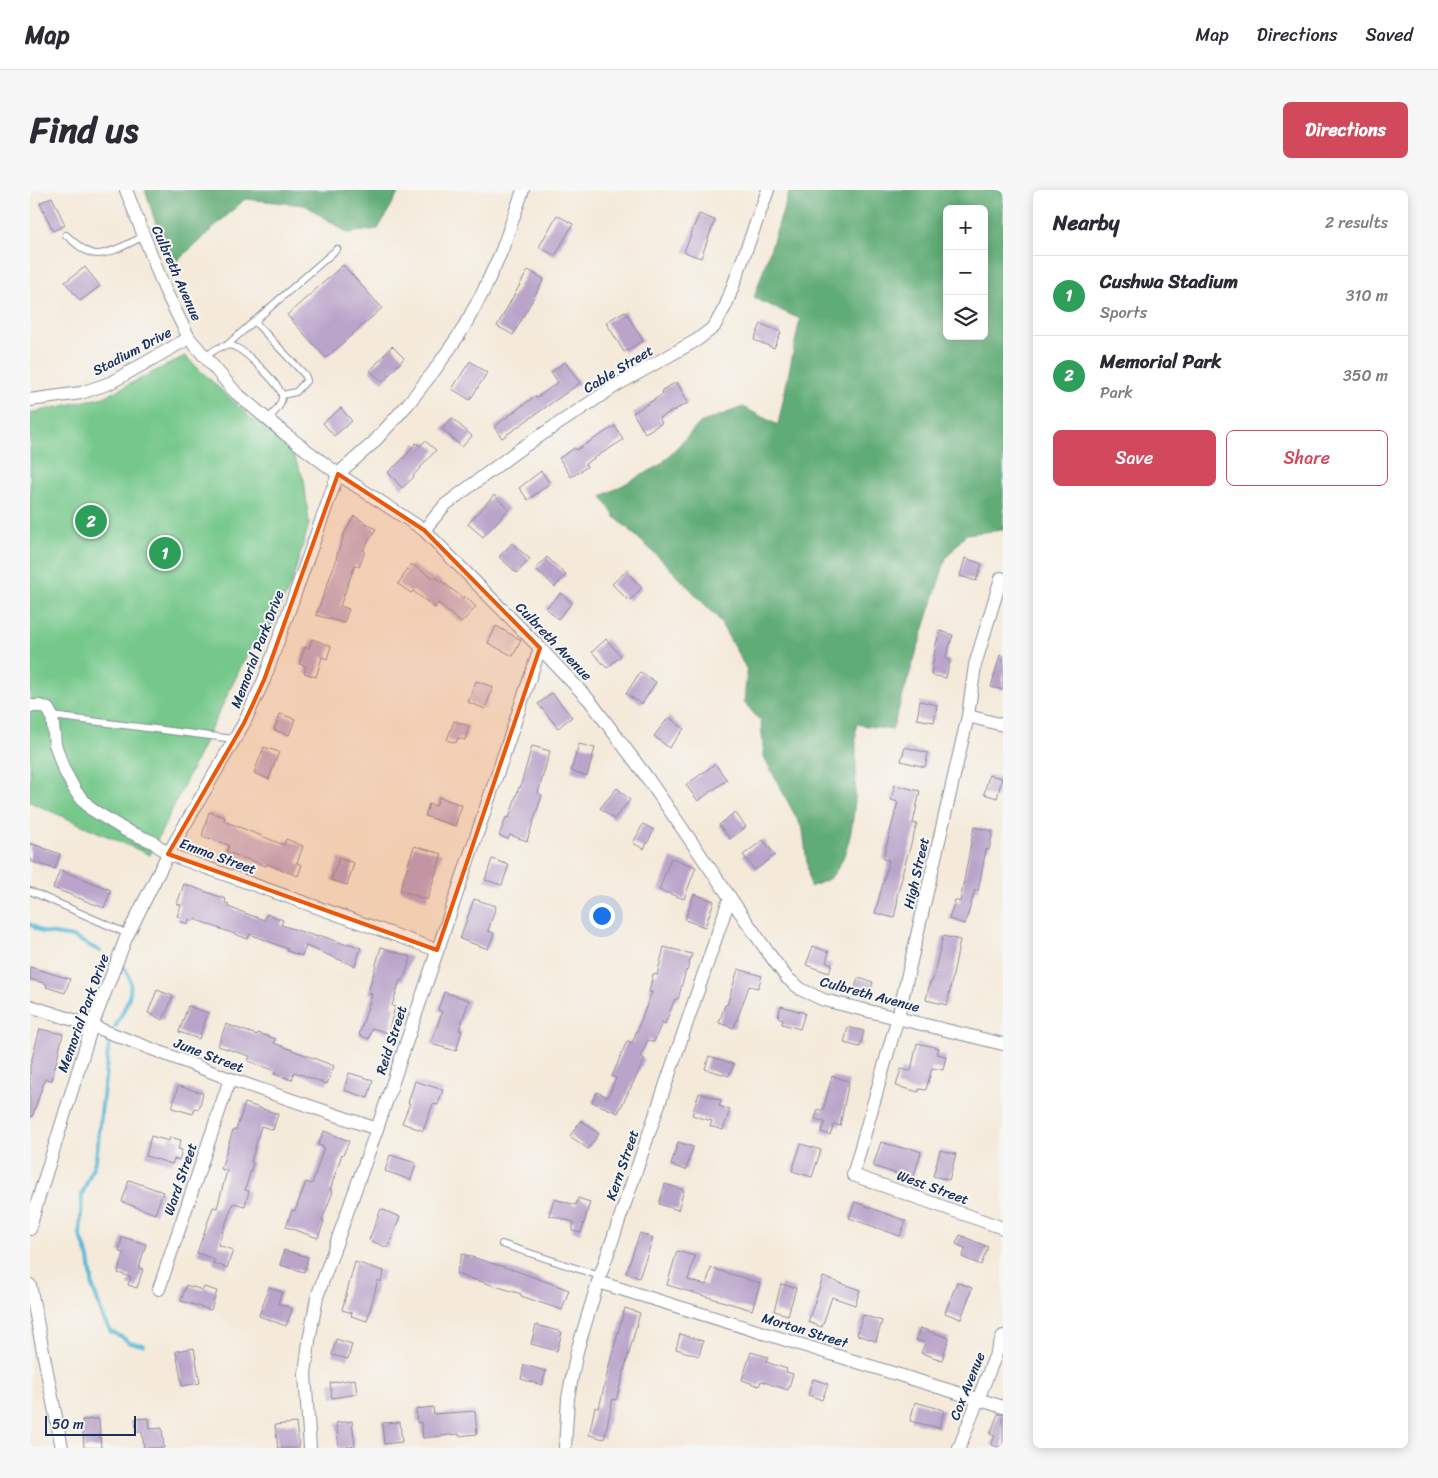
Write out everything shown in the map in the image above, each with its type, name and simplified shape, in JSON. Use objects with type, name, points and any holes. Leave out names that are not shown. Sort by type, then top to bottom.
[{"type":"street","name":"Culbreth Avenue","points":[[126,190],[165,290],[189,338],[236,393],[268,420],[338,474],[424,530],[590,701],[646,776],[787,978],[802,990],[824,1000],[1003,1044]]},
{"type":"street","name":"Memorial Park Drive","points":[[30,1229],[92,1026],[128,934],[168,854],[244,723],[264,680],[338,474],[373,442],[408,404],[461,332],[482,294],[502,250],[523,190]]},
{"type":"street","name":"Cable Street","points":[[424,530],[445,505],[517,451],[617,385],[696,340],[714,327],[726,305],[768,190]]},
{"type":"street","name":"Stadium Drive","points":[[30,400],[81,393],[110,383],[189,338]]},
{"type":"street","name":"High Street","points":[[854,1175],[898,1017],[968,716],[975,664],[1001,578]]},
{"type":"street","name":"Reid Street","points":[[310,1448],[305,1374],[308,1341],[317,1297],[377,1129],[540,648]]},
{"type":"street","points":[[30,706],[41,706],[48,709],[52,716]]},
{"type":"street","name":"Emma Street","points":[[52,716],[55,744],[63,768],[76,792],[91,809],[125,830],[153,842],[168,854],[437,950]]},
{"type":"street","points":[[968,716],[1003,725]]},
{"type":"street","name":"Kern Street","points":[[565,1448],[568,1398],[578,1351],[599,1279],[730,898]]},
{"type":"street","name":"June Street","points":[[30,1006],[92,1026],[230,1079],[377,1129]]},
{"type":"street","name":"Ward Street","points":[[158,1289],[230,1079]]},
{"type":"street","name":"West Street","points":[[854,1175],[1003,1228]]},
{"type":"street","name":"Morton Street","points":[[599,1279],[1003,1407]]},
{"type":"street","points":[[30,1285],[62,1448]]},
{"type":"street","name":"Cox Avenue","points":[[959,1448],[1003,1336]]},
{"type":"lane","points":[[66,235],[80,247],[95,254],[107,252],[144,236]]},
{"type":"lane","points":[[206,358],[215,350],[227,345],[337,249]]},
{"type":"lane","points":[[254,321],[305,375],[307,380],[296,392],[282,395]]},
{"type":"lane","points":[[227,345],[238,348],[279,388],[282,395],[281,402],[268,420]]},
{"type":"lane","points":[[52,716],[235,739]]},
{"type":"lane","points":[[30,891],[128,934]]},
{"type":"lane","points":[[502,1244],[599,1279]]},
{"type":"highlighted area","points":[[338,474],[424,530],[540,648],[437,950],[168,854],[244,723],[264,680]]},
{"type":"green space","points":[[145,190],[400,190],[378,229],[348,233],[305,205],[245,199],[177,261],[166,254]]},
{"type":"green space","points":[[790,190],[1003,190],[1003,530],[966,534],[946,558],[892,730],[856,724],[855,802],[848,843],[842,860],[833,875],[825,881],[810,887],[803,830],[764,757],[761,722],[744,702],[747,670],[718,618],[660,558],[615,517],[602,496],[659,466],[700,423],[743,407],[778,425],[800,319],[754,298]]},
{"type":"green space","points":[[185,356],[252,419],[268,426],[292,452],[304,480],[309,524],[292,582],[263,645],[251,646],[150,855],[30,802],[30,413],[104,397]]},
{"type":"building","points":[[52,197],[65,225],[53,231],[40,203]]},
{"type":"building","points":[[699,214],[715,220],[701,258],[684,252]]},
{"type":"building","points":[[557,215],[573,224],[555,256],[539,247]]},
{"type":"building","points":[[343,265],[382,308],[326,358],[287,315]]},
{"type":"building","points":[[85,267],[100,286],[80,301],[65,282]]},
{"type":"building","points":[[528,270],[544,279],[513,335],[497,326]]},
{"type":"building","points":[[625,311],[643,341],[624,352],[606,322]]},
{"type":"building","points":[[761,324],[781,332],[774,348],[754,340]]},
{"type":"building","points":[[392,346],[404,358],[383,382],[370,371]]},
{"type":"building","points":[[470,361],[487,373],[470,400],[452,389]]},
{"type":"building","points":[[565,362],[580,383],[502,438],[494,427],[535,396],[536,398],[558,382],[551,372]]},
{"type":"building","points":[[677,382],[688,403],[659,418],[662,423],[645,433],[633,413],[663,394],[662,390]]},
{"type":"building","points":[[341,408],[352,421],[334,436],[323,423]]},
{"type":"building","points":[[452,418],[472,436],[462,447],[442,429]]},
{"type":"building","points":[[615,426],[623,440],[585,464],[587,467],[571,477],[559,458]]},
{"type":"building","points":[[425,441],[436,450],[414,477],[402,488],[388,472],[404,458],[416,443],[420,446]]},
{"type":"building","points":[[541,471],[550,483],[528,500],[519,488]]},
{"type":"building","points":[[494,495],[509,509],[483,537],[468,524]]},
{"type":"building","points":[[354,516],[376,529],[363,550],[365,551],[359,567],[355,565],[340,606],[349,609],[344,623],[316,615],[337,558],[342,538]]},
{"type":"building","points":[[512,543],[530,559],[517,573],[499,557]]},
{"type":"building","points":[[547,557],[566,575],[555,587],[536,569]]},
{"type":"building","points":[[965,558],[982,564],[976,581],[960,576]]},
{"type":"building","points":[[411,564],[435,579],[436,577],[463,598],[465,596],[476,607],[461,623],[438,603],[435,608],[413,591],[411,593],[398,584]]},
{"type":"building","points":[[626,571],[642,588],[629,601],[612,584]]},
{"type":"building","points":[[561,593],[572,603],[558,619],[546,608]]},
{"type":"building","points":[[496,626],[521,640],[513,656],[488,643]]},
{"type":"building","points":[[940,631],[953,635],[945,659],[950,660],[946,678],[931,675]]},
{"type":"building","points":[[312,639],[331,646],[327,659],[322,657],[316,677],[304,673],[306,666],[299,664],[305,647],[309,648]]},
{"type":"building","points":[[606,639],[621,656],[607,668],[592,652]]},
{"type":"building","points":[[1000,655],[1003,656],[1003,690],[991,687]]},
{"type":"building","points":[[640,672],[656,682],[642,704],[626,694]]},
{"type":"building","points":[[476,681],[493,687],[485,709],[468,702]]},
{"type":"building","points":[[552,693],[572,717],[558,728],[538,704]]},
{"type":"building","points":[[920,701],[937,705],[934,722],[917,719]]},
{"type":"building","points":[[280,714],[295,719],[289,735],[274,730]]},
{"type":"building","points":[[669,717],[684,729],[669,748],[654,736]]},
{"type":"building","points":[[454,721],[469,726],[465,740],[458,738],[456,743],[447,740]]},
{"type":"building","points":[[579,744],[595,748],[587,776],[571,771]]},
{"type":"building","points":[[532,746],[550,751],[538,793],[542,795],[527,841],[510,835],[508,839],[499,836],[506,817],[509,818],[520,788]]},
{"type":"building","points":[[264,747],[279,752],[269,779],[254,773]]},
{"type":"building","points":[[905,747],[928,753],[925,767],[901,761]]},
{"type":"building","points":[[715,764],[727,780],[698,801],[686,785]]},
{"type":"building","points":[[989,775],[1002,778],[997,798],[984,794]]},
{"type":"building","points":[[895,785],[920,791],[913,823],[917,824],[902,874],[894,918],[875,913],[889,860],[883,859],[898,802],[891,800]]},
{"type":"building","points":[[617,788],[630,800],[614,819],[600,808]]},
{"type":"building","points":[[439,797],[462,805],[455,826],[425,816],[429,804],[436,806]]},
{"type":"building","points":[[209,812],[225,817],[224,821],[284,845],[286,839],[303,846],[297,863],[302,865],[298,876],[227,852],[229,845],[202,836]]},
{"type":"building","points":[[735,812],[746,827],[730,839],[719,825]]},
{"type":"building","points":[[643,824],[654,830],[644,849],[633,843]]},
{"type":"building","points":[[974,827],[993,831],[989,850],[986,849],[978,891],[975,890],[965,924],[949,919],[955,900],[960,902]]},
{"type":"building","points":[[763,840],[775,855],[755,870],[743,855]]},
{"type":"building","points":[[30,843],[60,854],[55,869],[30,861]]},
{"type":"building","points":[[414,846],[442,854],[427,900],[400,890]]},
{"type":"building","points":[[339,858],[354,863],[347,885],[331,880]]},
{"type":"building","points":[[671,858],[696,867],[684,899],[659,890]]},
{"type":"building","points":[[492,859],[509,865],[502,885],[485,880]]},
{"type":"building","points":[[60,870],[111,890],[104,908],[53,888]]},
{"type":"building","points":[[184,884],[226,899],[225,903],[229,904],[228,907],[264,920],[267,914],[283,920],[281,925],[361,948],[355,966],[306,946],[302,956],[250,934],[248,939],[194,919],[193,921],[189,919],[188,924],[179,921],[180,917],[177,916],[181,905],[177,904]]},
{"type":"building","points":[[694,894],[714,901],[705,927],[685,920]]},
{"type":"building","points":[[474,899],[496,906],[488,931],[494,933],[488,949],[460,939]]},
{"type":"building","points":[[943,936],[960,940],[947,1005],[926,1000]]},
{"type":"building","points":[[813,946],[829,952],[826,962],[832,964],[829,973],[806,965]]},
{"type":"building","points":[[381,947],[411,957],[403,981],[400,980],[392,1006],[395,1007],[388,1033],[372,1028],[369,1039],[359,1035],[372,994],[368,993]]},
{"type":"building","points":[[664,947],[692,954],[678,999],[675,999],[665,1024],[662,1022],[654,1042],[648,1040],[640,1057],[645,1059],[618,1113],[592,1102],[597,1092],[608,1097],[616,1078],[612,1076],[627,1041],[632,1043],[652,992],[649,992],[653,974],[657,975]]},
{"type":"building","points":[[30,967],[70,979],[65,993],[46,987],[47,984],[30,979]]},
{"type":"building","points":[[738,969],[762,976],[758,988],[749,986],[734,1028],[719,1023],[725,1005],[727,1005]]},
{"type":"building","points":[[858,978],[873,982],[869,996],[854,992]]},
{"type":"building","points":[[157,990],[173,996],[163,1020],[148,1013]]},
{"type":"building","points":[[444,992],[469,1000],[459,1030],[462,1031],[456,1051],[431,1044],[442,1012],[438,1010]]},
{"type":"building","points":[[188,1006],[208,1013],[199,1039],[179,1032]]},
{"type":"building","points":[[781,1006],[805,1013],[800,1029],[782,1024],[783,1019],[778,1017]]},
{"type":"building","points":[[226,1024],[257,1035],[258,1033],[276,1039],[274,1043],[334,1066],[327,1084],[294,1072],[292,1080],[274,1074],[276,1071],[248,1061],[250,1056],[218,1046]]},
{"type":"building","points":[[848,1027],[864,1031],[860,1047],[844,1043]]},
{"type":"building","points":[[40,1029],[63,1034],[52,1080],[45,1079],[32,1117],[30,1117],[30,1066]]},
{"type":"building","points":[[917,1043],[939,1048],[937,1054],[946,1056],[943,1070],[932,1068],[926,1090],[919,1089],[919,1092],[896,1086],[901,1069],[911,1071]]},
{"type":"building","points":[[709,1056],[734,1064],[729,1076],[705,1069]]},
{"type":"building","points":[[349,1073],[373,1080],[368,1098],[344,1090]]},
{"type":"building","points":[[832,1076],[849,1081],[840,1126],[834,1124],[830,1135],[821,1132],[825,1122],[815,1119],[818,1109],[823,1111]]},
{"type":"building","points":[[415,1081],[443,1090],[438,1105],[433,1104],[423,1131],[402,1123],[410,1103],[408,1103]]},
{"type":"building","points":[[178,1086],[203,1093],[199,1109],[195,1108],[193,1114],[172,1108]]},
{"type":"building","points":[[699,1093],[721,1100],[719,1106],[730,1110],[723,1130],[710,1126],[712,1121],[692,1115]]},
{"type":"building","points":[[245,1103],[278,1114],[273,1130],[261,1126],[245,1190],[249,1191],[245,1206],[233,1203],[218,1245],[233,1250],[227,1268],[213,1263],[214,1259],[197,1253],[213,1207],[217,1208],[227,1171],[221,1169],[233,1130],[236,1130]]},
{"type":"building","points":[[581,1120],[599,1134],[588,1149],[570,1136]]},
{"type":"building","points":[[324,1131],[349,1141],[342,1154],[330,1190],[333,1192],[322,1220],[324,1221],[318,1238],[286,1227],[292,1210],[295,1211],[306,1182],[312,1184],[324,1147],[318,1145]]},
{"type":"building","points":[[151,1136],[169,1141],[170,1137],[181,1140],[178,1149],[182,1150],[179,1160],[174,1159],[172,1164],[146,1156]]},
{"type":"building","points":[[678,1142],[693,1147],[686,1170],[671,1165]]},
{"type":"building","points":[[881,1142],[921,1152],[913,1179],[873,1166]]},
{"type":"building","points":[[801,1144],[821,1150],[812,1177],[792,1171]]},
{"type":"building","points":[[940,1150],[956,1154],[949,1180],[933,1176]]},
{"type":"building","points":[[390,1155],[416,1163],[411,1180],[385,1171]]},
{"type":"building","points":[[129,1180],[163,1192],[155,1214],[122,1202]]},
{"type":"building","points":[[665,1184],[684,1190],[678,1210],[659,1204]]},
{"type":"building","points":[[578,1198],[590,1202],[581,1233],[572,1231],[574,1222],[549,1215],[554,1199],[576,1205]]},
{"type":"building","points":[[855,1202],[906,1221],[900,1236],[849,1218]]},
{"type":"building","points":[[381,1209],[400,1217],[388,1248],[369,1240]]},
{"type":"building","points":[[640,1233],[653,1238],[639,1278],[626,1273]]},
{"type":"building","points":[[960,1235],[988,1247],[981,1265],[962,1257],[966,1249],[956,1244]]},
{"type":"building","points":[[122,1237],[146,1244],[139,1268],[143,1269],[137,1288],[128,1285],[131,1277],[118,1273],[124,1253],[119,1252]]},
{"type":"building","points":[[284,1250],[308,1257],[304,1272],[280,1265]]},
{"type":"building","points":[[677,1251],[695,1256],[688,1280],[706,1285],[711,1268],[760,1283],[752,1310],[667,1285]]},
{"type":"building","points":[[462,1254],[569,1290],[562,1310],[521,1296],[521,1294],[456,1274]]},
{"type":"building","points":[[355,1262],[384,1271],[381,1282],[378,1280],[367,1321],[351,1316],[352,1313],[342,1310]]},
{"type":"building","points":[[823,1277],[860,1290],[855,1305],[832,1297],[822,1327],[808,1322]]},
{"type":"building","points":[[957,1282],[972,1288],[961,1319],[945,1313]]},
{"type":"building","points":[[781,1284],[796,1288],[788,1315],[774,1311]]},
{"type":"building","points":[[186,1285],[203,1290],[204,1287],[217,1291],[211,1310],[181,1301]]},
{"type":"building","points":[[269,1287],[282,1292],[278,1303],[292,1309],[286,1326],[259,1316]]},
{"type":"building","points":[[625,1308],[640,1313],[616,1400],[613,1399],[604,1439],[589,1435],[595,1407],[599,1408]]},
{"type":"building","points":[[863,1315],[882,1321],[876,1341],[857,1335]]},
{"type":"building","points":[[536,1325],[562,1332],[557,1351],[531,1344]]},
{"type":"building","points":[[920,1328],[949,1338],[942,1360],[921,1353],[925,1343],[916,1340]]},
{"type":"building","points":[[680,1334],[703,1341],[699,1356],[676,1349]]},
{"type":"building","points":[[336,1339],[352,1344],[348,1359],[332,1355]]},
{"type":"building","points":[[194,1348],[200,1383],[182,1386],[176,1351]]},
{"type":"building","points":[[751,1352],[768,1357],[766,1362],[787,1369],[786,1372],[793,1374],[788,1390],[761,1381],[759,1386],[742,1380]]},
{"type":"building","points":[[524,1365],[546,1371],[542,1385],[521,1379]]},
{"type":"building","points":[[355,1379],[357,1394],[332,1398],[330,1383]]},
{"type":"building","points":[[813,1379],[828,1384],[822,1400],[808,1395]]},
{"type":"building","points":[[915,1402],[944,1410],[939,1428],[910,1421]]},
{"type":"building","points":[[433,1407],[434,1414],[475,1411],[477,1434],[423,1438],[421,1422],[417,1423],[416,1409]]},
{"type":"building","points":[[998,1414],[1003,1415],[1003,1448],[991,1445],[995,1436],[990,1434]]},
{"type":"building","points":[[149,1418],[150,1429],[162,1428],[164,1448],[144,1448],[142,1432],[136,1432],[135,1419]]},
{"type":"building","points":[[99,1419],[101,1448],[84,1448],[82,1420]]},
{"type":"building","points":[[352,1421],[355,1446],[339,1448],[336,1423]]},
{"type":"building","points":[[400,1422],[402,1442],[384,1444],[382,1423]]},
{"type":"building","points":[[296,1423],[299,1448],[278,1448],[275,1425]]},
{"type":"waterway","points":[[30,924],[42,932],[73,937],[100,951]]},
{"type":"waterway","points":[[115,1027],[127,1004],[131,988],[130,980],[122,964]]},
{"type":"waterway","points":[[109,1042],[96,1159],[82,1195],[80,1235],[89,1258],[93,1288],[103,1317],[111,1332],[130,1343],[143,1345]]},
{"type":"place","name":"Memorial Park","points":[[91,521]]},
{"type":"place","name":"Cushwa Stadium","points":[[165,553]]}]
